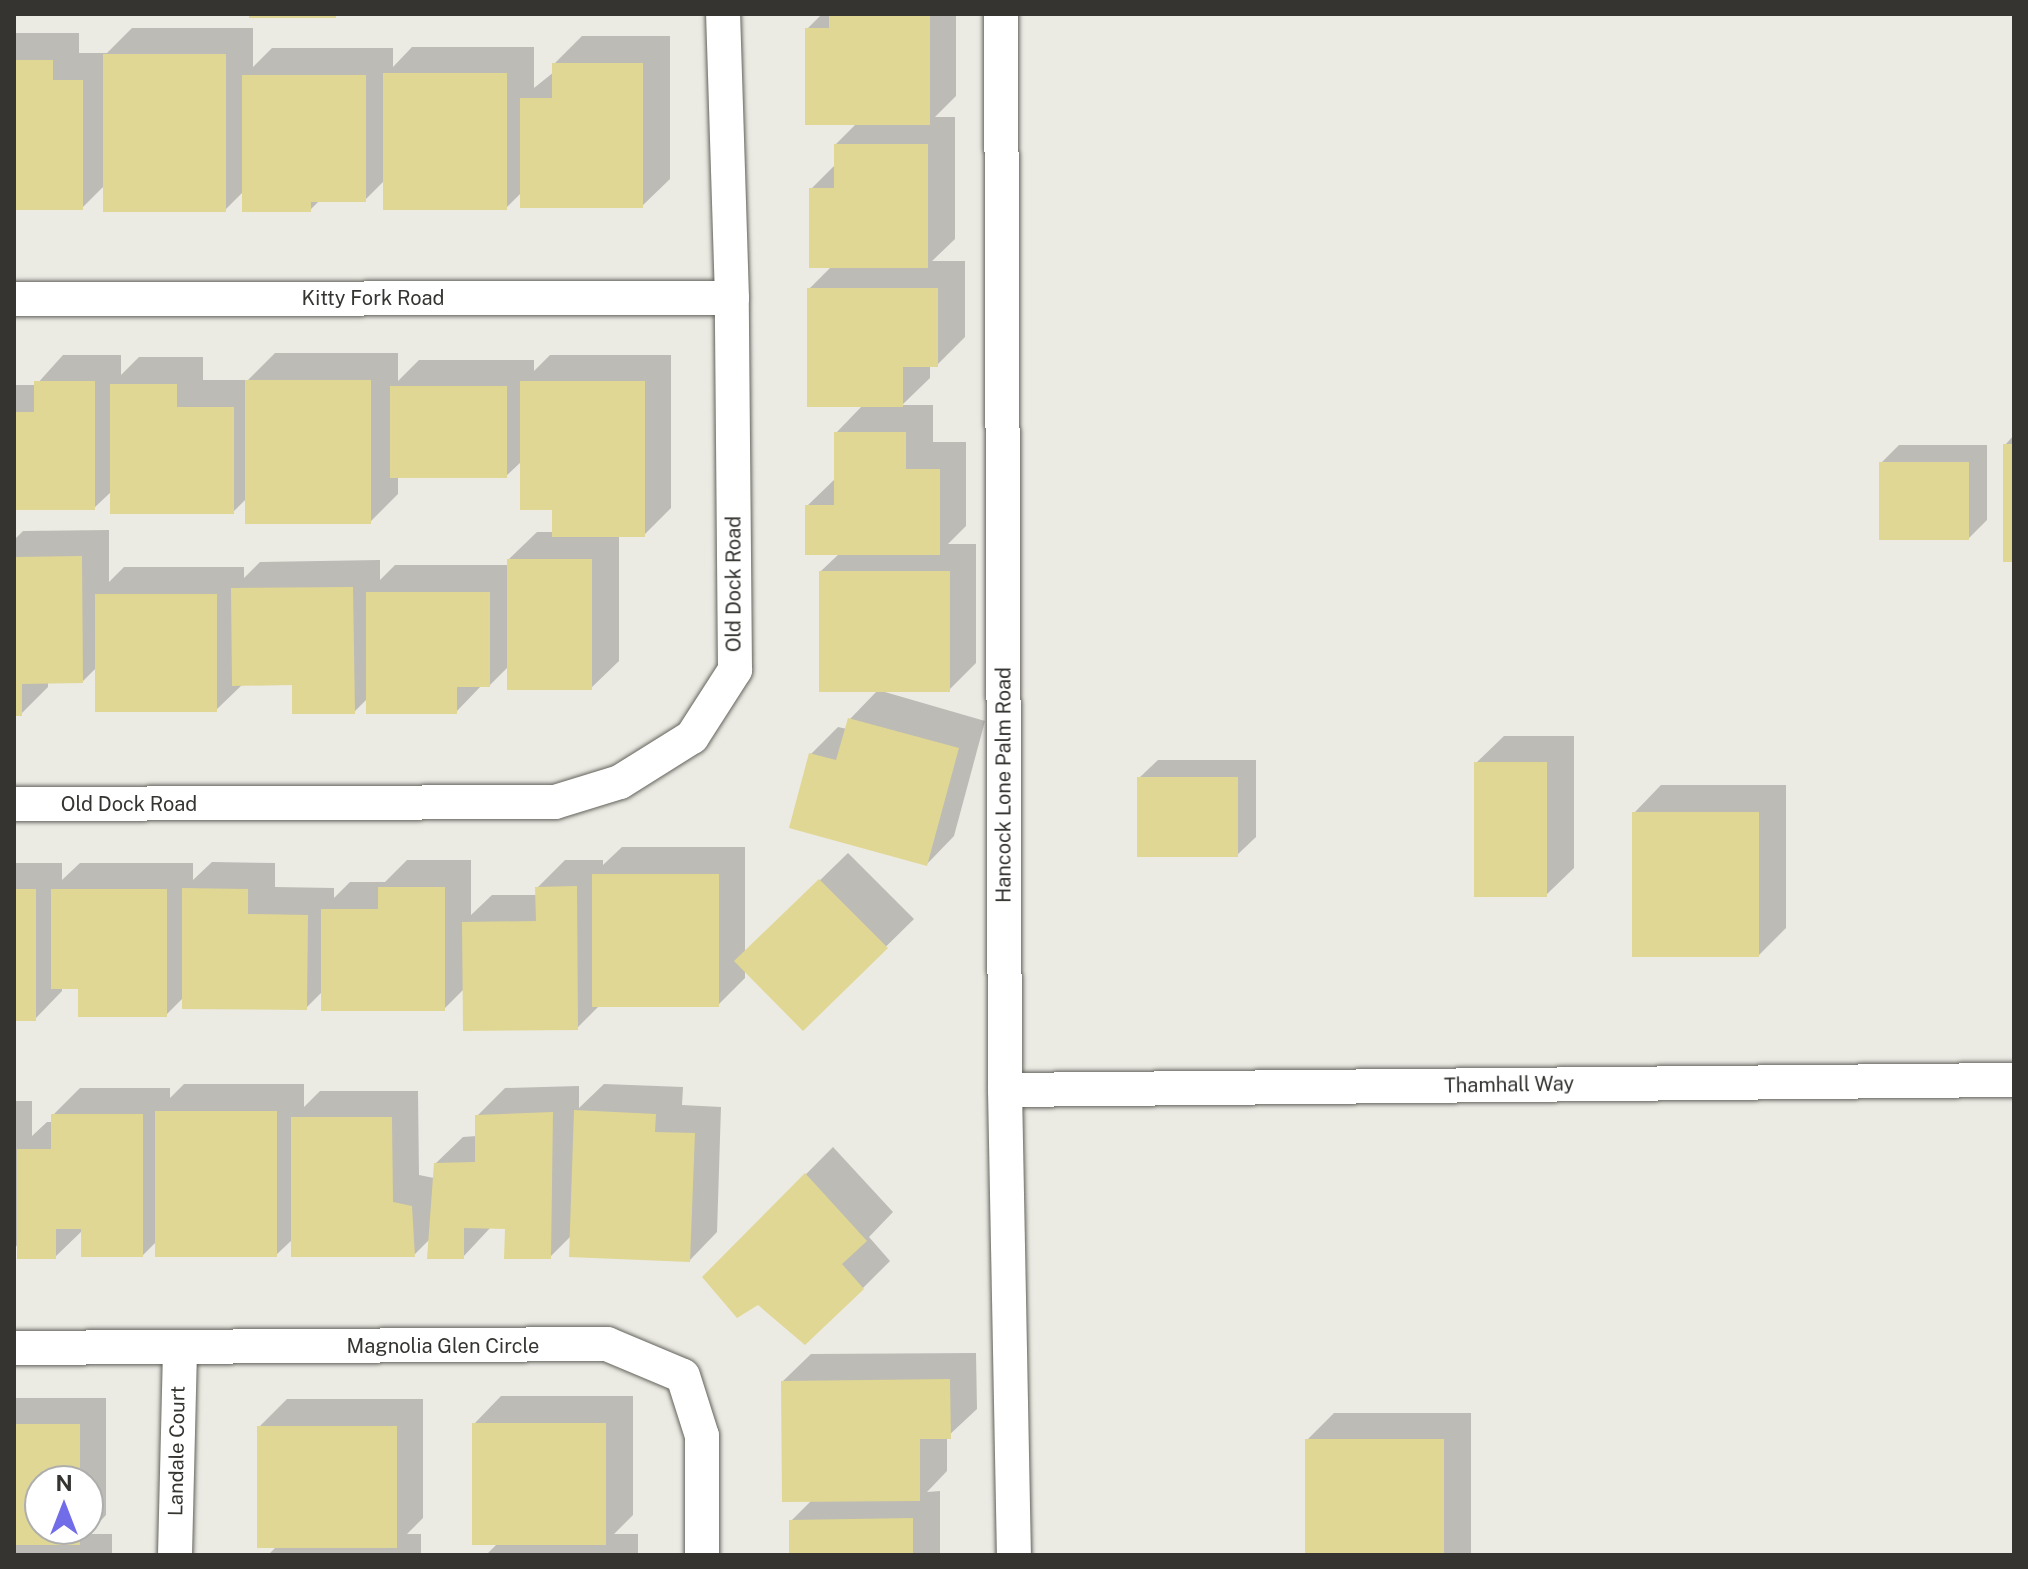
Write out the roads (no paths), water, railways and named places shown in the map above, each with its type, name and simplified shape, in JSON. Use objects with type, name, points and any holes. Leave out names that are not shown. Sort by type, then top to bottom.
[{"type":"street","name":"Old Dock Road","points":[[14,804],[555,802],[620,782],[692,737],[735,670],[732,298],[723,14]]},
{"type":"street","name":"Hancock Lone Palm Road","points":[[1001,14],[1005,1090],[1014,1555]]},
{"type":"street","name":"Kitty Fork Road","points":[[14,299],[732,298]]},
{"type":"street","name":"Thamhall Way","points":[[1005,1090],[2014,1080]]},
{"type":"street","name":"Magnolia Glen Circle","points":[[14,1348],[607,1344],[683,1376],[702,1436],[702,1555]]},
{"type":"street","name":"Landale Court","points":[[175,1555],[180,1347]]}]
